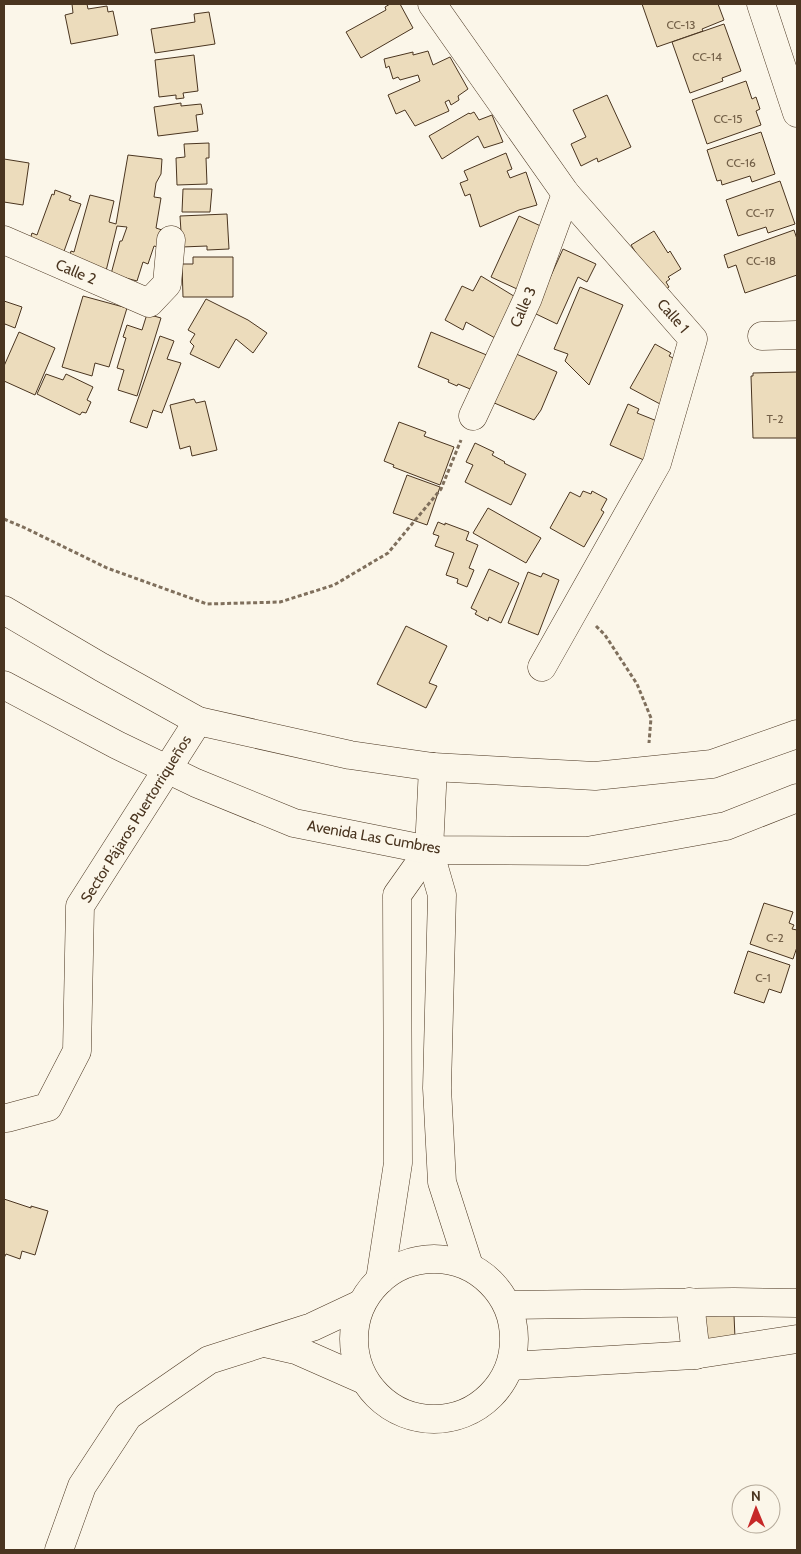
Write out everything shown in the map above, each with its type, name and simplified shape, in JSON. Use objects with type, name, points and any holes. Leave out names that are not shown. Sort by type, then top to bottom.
[{"type":"main road","name":"Calle 1","points":[[432,4],[566,194],[693,339],[657,463],[542,667]]},
{"type":"main road","points":[[761,4],[790,72],[797,112]]},
{"type":"main road","name":"Calle 3","points":[[467,426],[528,298],[566,194]]},
{"type":"main road","name":"Calle 2","points":[[4,240],[149,303],[167,284],[171,240]]},
{"type":"main road","points":[[762,336],[797,335]]},
{"type":"main road","points":[[4,610],[101,668],[198,721],[350,755],[433,767],[595,776],[712,764],[797,734]]},
{"type":"main road","name":"Avenida Las Cumbres","points":[[4,685],[196,783],[294,823],[429,850],[587,851],[726,826],[797,798]]},
{"type":"main road","name":"Sector Pájaros Puertorriqueños","points":[[4,1118],[48,1107],[76,1050],[80,906],[198,721]]},
{"type":"main road","points":[[433,767],[429,850],[442,895],[437,1088],[442,1182],[469,1266]]},
{"type":"main road","points":[[380,1280],[398,1163],[397,895],[429,850]]},
{"type":"main road","points":[[422,1259],[446,1259],[469,1266],[492,1282],[508,1306],[514,1325],[515,1346],[511,1366],[498,1388],[479,1406],[455,1417],[429,1420],[403,1414],[381,1400],[364,1380],[355,1355],[354,1329],[361,1304],[369,1291],[380,1280],[399,1266],[422,1259]]},
{"type":"main road","points":[[508,1306],[690,1302],[797,1303]]},
{"type":"main road","points":[[690,1302],[696,1355]]},
{"type":"main road","points":[[59,1550],[82,1486],[128,1416],[209,1360],[312,1327],[361,1304]]},
{"type":"main road","points":[[511,1366],[696,1355],[797,1339]]},
{"type":"main road","points":[[265,1343],[296,1350],[364,1380]]},
{"type":"path","points":[[4,520],[23,527],[106,568],[207,604],[280,602],[334,585],[388,553],[441,489],[467,426]]},
{"type":"path","points":[[576,606],[605,635],[637,684],[651,718],[646,771]]},
{"type":"building","points":[[72,4],[87,4],[88,9],[107,6],[108,12],[113,11],[118,35],[71,44],[65,15],[73,13]]},
{"type":"building","points":[[390,4],[400,4],[413,28],[361,58],[346,32],[386,10],[385,7]]},
{"type":"building","points":[[642,4],[718,4],[724,20],[702,29],[703,31],[657,47]]},
{"type":"building","points":[[209,12],[215,44],[155,53],[151,29],[195,22],[194,14]]},
{"type":"building","points":[[724,24],[741,71],[722,78],[723,81],[690,93],[672,42]]},
{"type":"building","points":[[428,51],[433,65],[450,57],[468,89],[458,96],[459,100],[451,105],[449,100],[445,102],[449,111],[415,126],[405,110],[396,114],[388,95],[420,81],[418,75],[400,80],[398,77],[393,79],[389,66],[386,68],[384,59],[413,52],[413,55]]},
{"type":"building","points":[[194,55],[198,91],[183,93],[184,98],[176,99],[176,95],[159,97],[155,60]]},
{"type":"building","points":[[746,81],[752,99],[756,97],[760,109],[756,111],[761,125],[707,144],[692,100]]},
{"type":"building","points":[[607,95],[631,147],[598,162],[597,158],[581,166],[571,144],[586,137],[573,110]]},
{"type":"building","points":[[181,103],[181,106],[201,104],[203,114],[196,115],[198,131],[158,136],[154,107]]},
{"type":"building","points":[[474,112],[479,120],[492,115],[503,142],[484,148],[478,136],[442,159],[429,136]]},
{"type":"building","points":[[761,132],[775,174],[752,182],[750,176],[722,185],[721,180],[717,181],[707,150]]},
{"type":"building","points":[[209,143],[209,158],[206,158],[207,184],[177,185],[176,158],[185,157],[184,144]]},
{"type":"building","points":[[506,153],[512,169],[507,171],[510,178],[526,172],[537,205],[519,210],[480,227],[470,194],[465,196],[460,183],[468,180],[464,171]]},
{"type":"building","points":[[128,155],[162,159],[161,174],[156,183],[154,197],[161,198],[156,228],[162,230],[158,247],[154,246],[148,264],[143,262],[137,281],[111,274],[120,241],[122,241],[127,227],[117,226],[106,271],[68,262],[71,251],[74,252],[90,195],[114,201],[109,222],[116,224]]},
{"type":"building","points":[[4,159],[29,163],[23,205],[4,202]]},
{"type":"building","points":[[780,181],[795,224],[768,233],[766,227],[738,236],[726,200]]},
{"type":"building","points":[[183,189],[212,189],[210,212],[182,212]]},
{"type":"building","points":[[55,190],[71,196],[69,200],[81,204],[63,254],[29,243],[32,233],[37,235]]},
{"type":"building","points":[[227,214],[229,249],[207,250],[207,246],[182,247],[180,216]]},
{"type":"building","points":[[519,216],[545,228],[517,289],[491,277]]},
{"type":"building","points":[[794,230],[797,239],[797,275],[745,293],[736,265],[728,268],[724,255]]},
{"type":"building","points":[[654,231],[681,269],[668,277],[670,279],[666,282],[669,287],[661,293],[631,245]]},
{"type":"building","points":[[563,249],[596,264],[587,282],[578,277],[557,324],[534,313]]},
{"type":"building","points":[[193,257],[233,257],[233,297],[183,297],[182,264],[193,264]]},
{"type":"building","points":[[481,276],[517,298],[495,338],[466,322],[463,330],[445,320],[462,286],[473,291]]},
{"type":"building","points":[[580,287],[623,305],[589,385],[565,361],[568,354],[554,349]]},
{"type":"building","points":[[83,296],[127,308],[109,367],[95,363],[92,376],[62,367]]},
{"type":"building","points":[[206,299],[248,320],[267,333],[253,353],[236,339],[219,368],[190,354],[194,346],[190,342],[195,334],[188,330]]},
{"type":"building","points":[[4,301],[22,307],[15,328],[5,324],[4,327]]},
{"type":"building","points":[[147,314],[161,318],[137,396],[118,390],[124,370],[117,368],[126,338],[123,337],[127,325],[142,330]]},
{"type":"building","points":[[19,332],[55,348],[35,395],[4,381],[4,366]]},
{"type":"building","points":[[431,332],[489,356],[475,391],[458,384],[457,386],[448,382],[449,380],[418,367]]},
{"type":"building","points":[[160,336],[174,341],[167,359],[181,363],[162,413],[153,410],[147,428],[130,422]]},
{"type":"building","points":[[655,344],[671,353],[669,356],[683,363],[660,404],[630,388]]},
{"type":"building","points":[[514,353],[557,372],[541,410],[534,420],[492,402]]},
{"type":"building","points":[[797,372],[797,438],[753,438],[751,376],[753,376],[753,373]]},
{"type":"building","points":[[46,374],[63,380],[66,374],[93,387],[87,400],[91,402],[86,413],[82,412],[80,415],[37,394]]},
{"type":"building","points":[[194,399],[196,403],[205,401],[217,450],[192,456],[190,446],[180,449],[170,405]]},
{"type":"building","points":[[628,404],[639,409],[637,413],[662,423],[646,461],[610,445]]},
{"type":"building","points":[[399,422],[426,432],[424,436],[454,447],[440,485],[393,467],[394,465],[384,461]]},
{"type":"building","points":[[475,443],[494,452],[492,455],[526,474],[511,505],[465,482],[473,465],[466,462]]},
{"type":"building","points":[[407,475],[440,487],[427,525],[393,513]]},
{"type":"building","points":[[583,491],[591,494],[592,491],[607,499],[601,510],[604,512],[584,547],[550,528],[570,492],[580,497]]},
{"type":"building","points":[[488,508],[541,538],[526,563],[473,533]]},
{"type":"building","points":[[438,522],[469,532],[466,540],[478,545],[469,568],[474,570],[467,587],[457,583],[458,579],[446,575],[454,553],[435,546],[439,536],[433,534]]},
{"type":"building","points":[[489,569],[519,583],[501,623],[489,617],[488,621],[475,614],[477,611],[471,608]]},
{"type":"building","points":[[528,572],[541,577],[543,573],[559,580],[538,635],[508,623]]},
{"type":"building","points":[[406,626],[447,646],[429,683],[437,686],[426,708],[377,684]]},
{"type":"building","points":[[764,903],[793,912],[789,923],[794,925],[792,929],[797,930],[797,947],[793,959],[750,944]]},
{"type":"building","points":[[748,951],[790,965],[781,993],[769,989],[764,1003],[734,993]]},
{"type":"building","points":[[4,1199],[31,1208],[31,1206],[48,1211],[35,1255],[22,1251],[20,1259],[6,1254],[4,1258]]},
{"type":"building","points":[[734,1315],[735,1338],[706,1339],[705,1316]]}]
